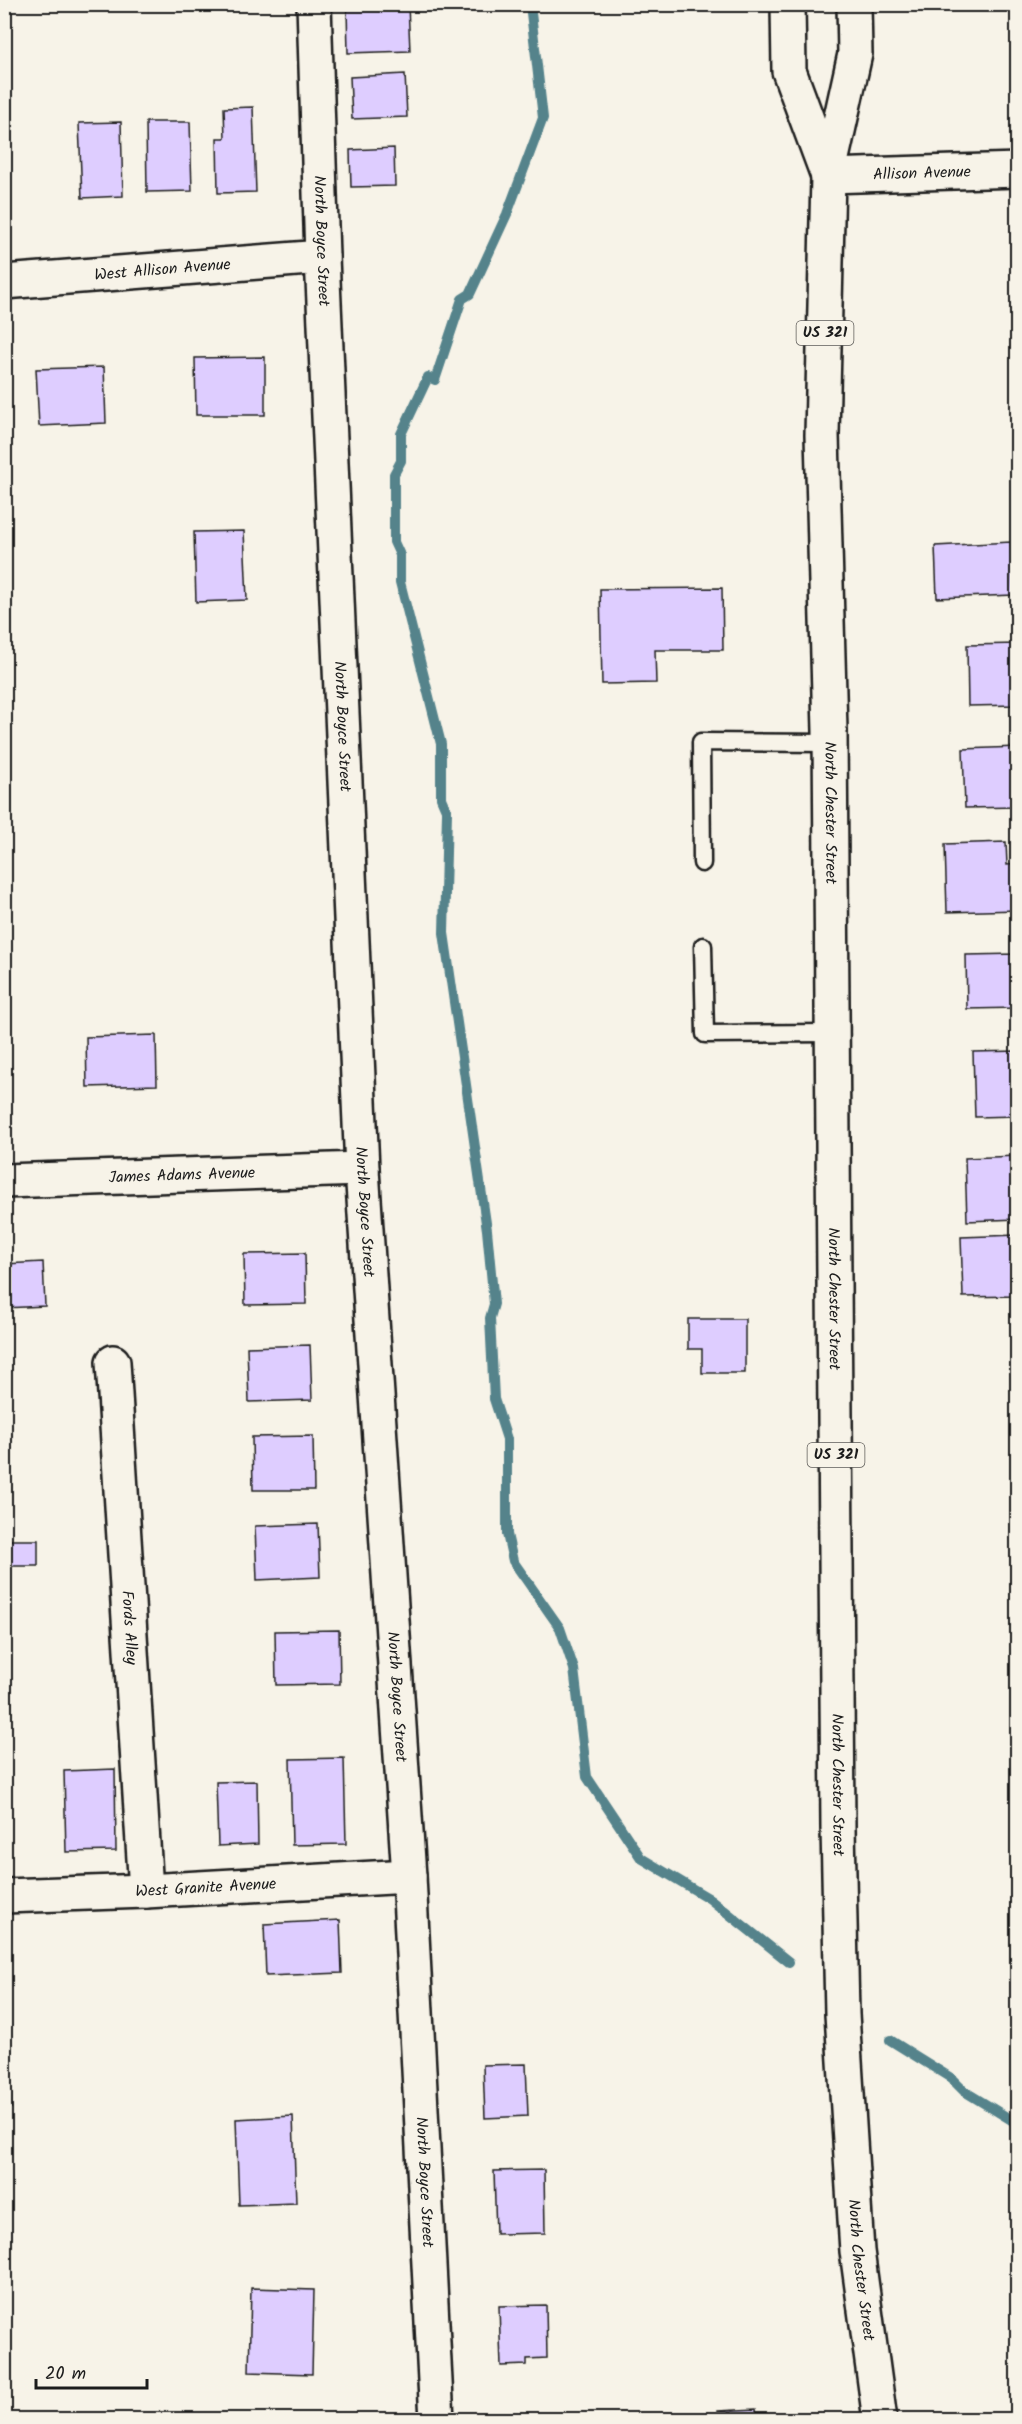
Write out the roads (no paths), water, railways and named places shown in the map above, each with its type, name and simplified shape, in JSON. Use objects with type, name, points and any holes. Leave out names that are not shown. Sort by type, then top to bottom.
[{"type":"street","name":"North Boyce Street","points":[[314,4],[322,257],[362,1169],[409,1876],[437,2420]]},
{"type":"street","name":"North Chester Street","points":[[788,4],[789,71],[828,176]]},
{"type":"street","name":"North Chester Street","points":[[854,4],[855,54],[828,176],[822,435],[830,743],[838,1828],[842,2014],[856,2251],[880,2420]]},
{"type":"street","name":"Allison Avenue","points":[[828,176],[1017,170]]},
{"type":"street","name":"West Allison Avenue","points":[[4,282],[322,257]]},
{"type":"street","name":"James Adams Avenue","points":[[4,1180],[362,1169]]},
{"type":"street","name":"Fords Alley","points":[[113,1362],[146,1891]]},
{"type":"street","name":"West Granite Avenue","points":[[4,1896],[146,1891],[409,1876]]},
{"type":"lane","points":[[702,863],[701,742],[830,743]]},
{"type":"lane","points":[[704,946],[705,1034],[832,1033]]},
{"type":"waterway","points":[[530,4],[543,118],[507,214],[470,294],[462,299],[435,380],[428,377],[401,434],[401,461],[394,474],[394,542],[400,555],[400,582],[441,744],[441,798],[447,812],[444,933],[487,1230],[494,1304],[490,1318],[494,1399],[507,1439],[507,1534],[513,1561],[560,1628],[574,1669],[587,1777],[641,1858],[710,1899],[789,1962]]},
{"type":"waterway","points":[[890,2040],[951,2078],[964,2091],[1018,2124]]}]
